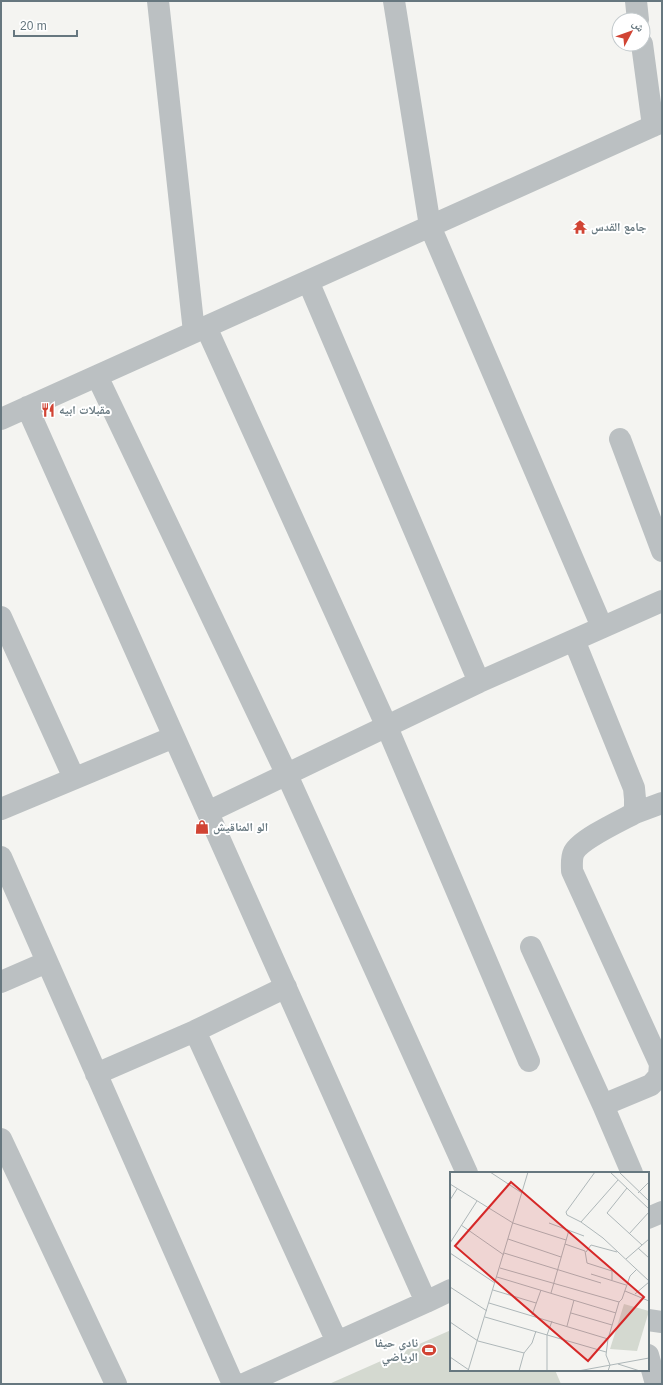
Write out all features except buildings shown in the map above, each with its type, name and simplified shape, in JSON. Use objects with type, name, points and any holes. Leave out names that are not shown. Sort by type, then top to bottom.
[{"type":"street","points":[[158,1],[200,329],[387,727],[529,1061]]},
{"type":"street","points":[[394,1],[430,226],[602,628]]},
{"type":"street","points":[[636,1],[637,12]]},
{"type":"street","points":[[1,419],[658,124],[644,52]]},
{"type":"street","points":[[308,281],[479,682]]},
{"type":"street","points":[[96,376],[287,775],[467,1172]]},
{"type":"street","points":[[27,407],[426,1302]]},
{"type":"street","points":[[620,439],[662,551]]},
{"type":"street","points":[[208,812],[479,682],[662,602]]},
{"type":"street","points":[[1,617],[74,778]]},
{"type":"street","points":[[574,640],[634,788],[635,813]]},
{"type":"street","points":[[1,809],[174,737]]},
{"type":"street","points":[[603,1105],[651,1085],[659,1076],[660,1064],[572,871],[571,860],[574,852],[584,841],[635,813],[662,803]]},
{"type":"street","points":[[1,857],[233,1384]]},
{"type":"street","points":[[531,947],[603,1105],[632,1172]]},
{"type":"street","points":[[1,982],[47,962]]},
{"type":"street","points":[[96,1074],[194,1031],[286,987]]},
{"type":"street","points":[[194,1031],[337,1342]]},
{"type":"street","points":[[1,1139],[116,1384]]},
{"type":"street","points":[[244,1384],[450,1290]]},
{"type":"street","points":[[649,1320],[662,1322]]},
{"type":"street","points":[[649,1360],[656,1384]]},
{"type":"shaded area","name":"نادي حيفا الرياضي","points":[[450,1330],[450,1371],[555,1371],[561,1384],[329,1384]]},
{"type":"place","name":"جامع القدس","points":[[580,227]]},
{"type":"place","name":"مقبلات ابيه","points":[[48,410]]},
{"type":"place","name":"الو المناقيش","points":[[202,827]]},
{"type":"place","name":"نادي حيفا الرياضي","points":[[429,1350]]}]
